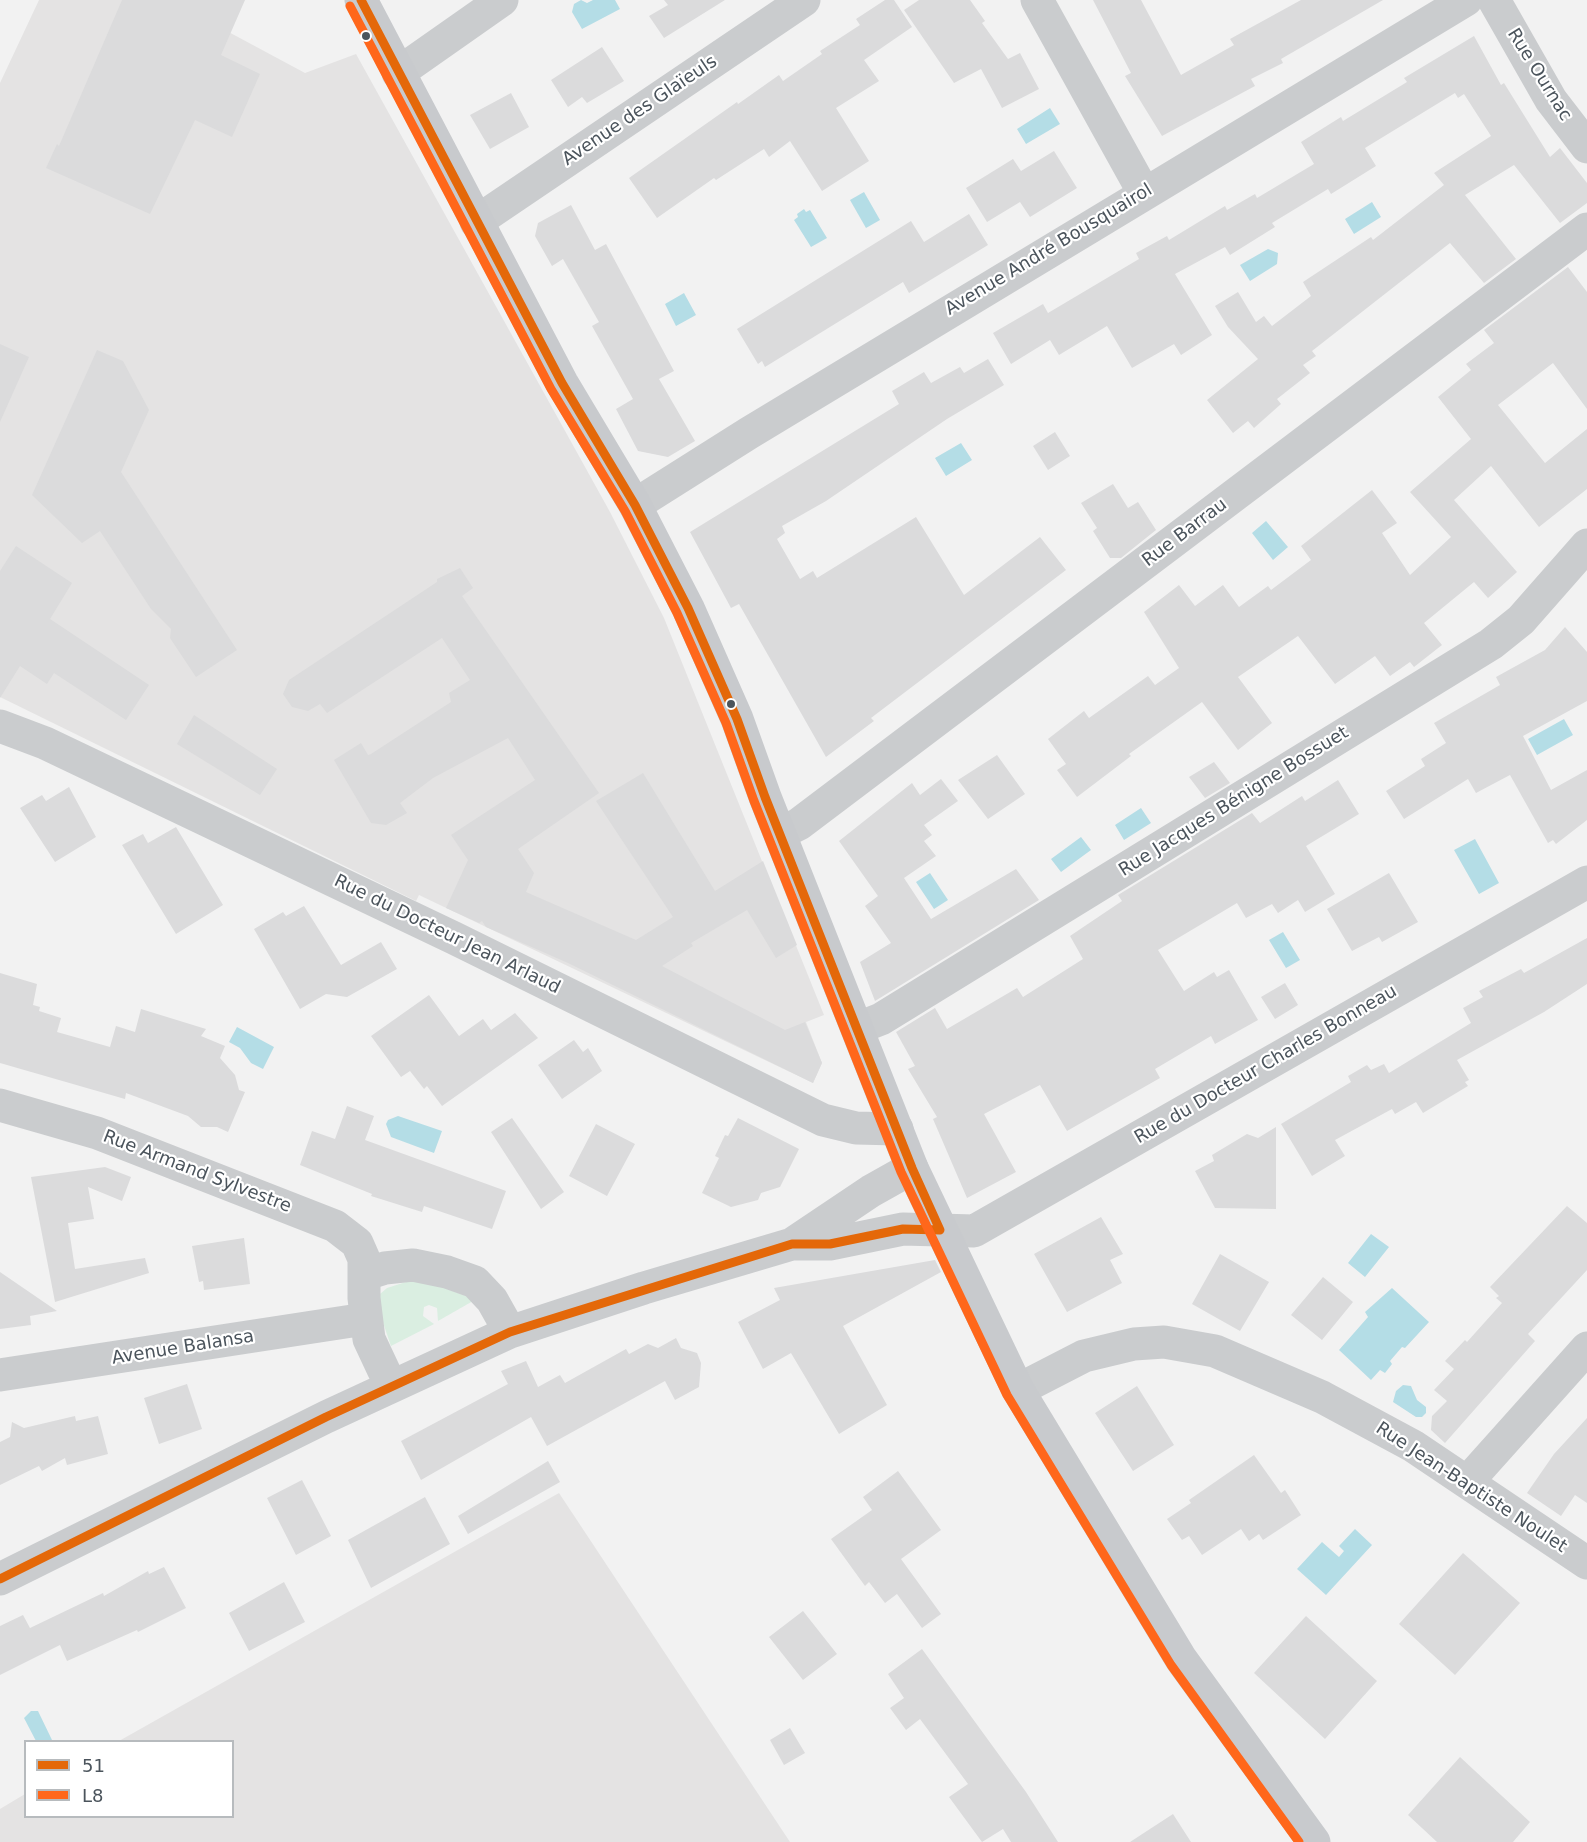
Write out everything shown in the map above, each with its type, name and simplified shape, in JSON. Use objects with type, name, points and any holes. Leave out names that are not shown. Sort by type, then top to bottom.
[{"type":"main road","points":[[361,0],[562,383],[635,505],[719,674],[912,1168],[1018,1390],[1181,1659],[1314,1842]]},
{"type":"street","points":[[398,73],[502,0]]},
{"type":"street","name":"Avenue des Glaïeuls","points":[[476,222],[804,0]]},
{"type":"street","points":[[1037,0],[1144,193]]},
{"type":"street","name":"Avenue André Bousquairol","points":[[635,505],[1144,193],[1466,0]]},
{"type":"street","name":"Rue Ournac","points":[[1494,0],[1551,100],[1587,147]]},
{"type":"street","name":"Rue Barrau","points":[[781,833],[800,824],[1587,229]]},
{"type":"street","name":"Rue Jacques Bénigne Bossuet","points":[[858,1028],[881,1019],[1491,644],[1521,620],[1587,546]]},
{"type":"street","name":"Rue du Docteur Jean Arlaud","points":[[0,726],[45,743],[454,938],[824,1120],[856,1128],[897,1129]]},
{"type":"street","name":"Rue du Docteur Charles Bonneau","points":[[792,1244],[830,1244],[903,1229],[974,1231],[1587,882]]},
{"type":"street","name":"Rue Armand Sylvestre","points":[[0,1105],[97,1133],[335,1226],[357,1243],[364,1260],[365,1319],[369,1339],[391,1386]]},
{"type":"street","points":[[0,1579],[391,1386],[510,1332],[792,1244],[871,1191],[912,1168]]},
{"type":"street","points":[[366,1274],[385,1268],[413,1266],[447,1272],[475,1282],[492,1300],[510,1332]]},
{"type":"street","name":"Avenue Balansa","points":[[0,1375],[365,1319]]},
{"type":"street","name":"Rue Jean-Baptiste Noulet","points":[[1018,1390],[1084,1356],[1134,1344],[1164,1342],[1188,1345],[1252,1365],[1322,1397],[1413,1446],[1587,1563]]},
{"type":"street","points":[[1468,1481],[1587,1348]]},
{"type":"shaded area","points":[[39,0],[169,0],[305,73],[356,54],[610,512],[664,618],[824,1015],[806,1022],[822,1063],[813,1083],[419,895],[416,901],[0,697],[0,83]]},
{"type":"shaded area","points":[[559,1493],[790,1842],[0,1842],[0,1809],[24,1795],[24,1818],[234,1818],[234,1740],[121,1740]]},
{"type":"green space","points":[[412,1280],[425,1281],[469,1297],[473,1301],[438,1321],[437,1308],[429,1305],[424,1307],[423,1316],[434,1324],[391,1346],[378,1308],[380,1294],[387,1288]]},
{"type":"water","points":[[581,0],[587,3],[593,0],[615,0],[620,9],[582,29],[572,12],[574,4]]},
{"type":"water","points":[[1050,108],[1060,124],[1026,144],[1017,129]]},
{"type":"water","points":[[864,192],[880,220],[866,228],[850,200]]},
{"type":"water","points":[[1372,202],[1381,217],[1354,234],[1345,219]]},
{"type":"water","points":[[804,209],[806,212],[810,210],[827,238],[811,247],[794,220],[798,217],[797,214]]},
{"type":"water","points":[[1268,249],[1278,253],[1277,264],[1250,281],[1240,265]]},
{"type":"water","points":[[684,293],[696,315],[676,326],[665,304]]},
{"type":"water","points":[[961,443],[972,460],[946,476],[935,458]]},
{"type":"water","points":[[1266,521],[1288,547],[1273,560],[1252,533]]},
{"type":"water","points":[[1564,719],[1573,735],[1537,755],[1528,739]]},
{"type":"water","points":[[1141,808],[1151,823],[1124,840],[1115,825]]},
{"type":"water","points":[[1081,837],[1091,850],[1061,872],[1051,859]]},
{"type":"water","points":[[1475,839],[1499,883],[1479,894],[1454,850]]},
{"type":"water","points":[[930,873],[948,900],[934,909],[916,882]]},
{"type":"water","points":[[1283,932],[1300,960],[1286,968],[1269,940]]},
{"type":"water","points":[[237,1027],[274,1047],[263,1069],[251,1063],[240,1048],[229,1042]]},
{"type":"water","points":[[398,1116],[442,1131],[434,1153],[391,1137],[386,1124],[388,1120]]},
{"type":"water","points":[[1371,1234],[1389,1247],[1365,1277],[1348,1263]]},
{"type":"water","points":[[1392,1288],[1429,1322],[1405,1348],[1402,1347],[1390,1361],[1392,1364],[1385,1373],[1380,1370],[1371,1380],[1339,1350],[1368,1317],[1365,1312]]},
{"type":"water","points":[[1403,1385],[1411,1386],[1417,1400],[1426,1407],[1426,1413],[1422,1417],[1416,1417],[1393,1402],[1396,1391]]},
{"type":"water","points":[[1355,1529],[1372,1545],[1326,1595],[1297,1569],[1322,1542],[1339,1557],[1344,1551],[1339,1546]]},
{"type":"water","points":[[31,1711],[38,1711],[52,1740],[35,1740],[24,1718]]},
{"type":"building","points":[[122,0],[245,0],[221,55],[260,74],[232,137],[195,120],[150,214],[46,168],[57,144],[59,146]]},
{"type":"building","points":[[664,0],[725,0],[664,38],[649,16],[668,5]]},
{"type":"building","points":[[885,0],[894,0],[912,27],[864,60],[879,81],[836,108],[869,161],[822,191],[790,141],[769,157],[764,149],[716,180],[714,178],[657,218],[629,178],[779,75],[783,81],[822,54],[820,51],[860,25],[856,19]]},
{"type":"building","points":[[919,0],[970,0],[985,21],[982,23],[1008,59],[1020,53],[1039,89],[1002,108],[981,69],[954,83],[904,10]]},
{"type":"building","points":[[1093,0],[1141,0],[1181,75],[1234,45],[1230,39],[1301,0],[1383,0],[1281,59],[1283,63],[1251,79],[1255,86],[1162,136],[1125,76],[1131,73]]},
{"type":"building","points":[[1474,36],[1501,85],[1504,83],[1550,157],[1560,148],[1587,183],[1587,203],[1560,223],[1514,165],[1465,195],[1516,259],[1484,283],[1450,243],[1312,351],[1316,356],[1303,365],[1310,373],[1277,399],[1281,404],[1254,428],[1248,421],[1233,433],[1207,400],[1258,359],[1228,327],[1215,306],[1238,292],[1256,322],[1264,316],[1272,326],[1311,296],[1303,282],[1371,237],[1373,240],[1444,185],[1434,173],[1491,136],[1464,94],[1458,98],[1455,93],[1365,148],[1376,166],[1331,194],[1328,189],[1272,223],[1275,227],[1230,255],[1225,247],[1175,274],[1212,335],[1181,355],[1174,344],[1132,368],[1107,326],[1059,355],[1050,340],[1011,364],[993,333],[1043,304],[1048,313],[1139,259],[1136,253],[1167,236],[1169,240],[1225,206],[1227,210],[1255,194],[1257,198],[1314,164],[1301,142],[1341,117],[1343,121],[1407,82],[1404,78]]},
{"type":"building","points":[[602,47],[624,81],[587,103],[582,97],[568,107],[551,80]]},
{"type":"building","points":[[511,93],[529,127],[490,149],[470,115]]},
{"type":"building","points":[[1054,151],[1077,188],[1030,217],[1020,202],[987,222],[966,188],[1013,159],[1021,171]]},
{"type":"building","points":[[571,205],[595,250],[606,244],[674,371],[659,379],[695,441],[668,457],[638,451],[616,409],[633,399],[592,326],[599,322],[563,259],[552,266],[535,236],[538,223]]},
{"type":"building","points":[[969,214],[988,245],[909,293],[903,282],[765,367],[762,361],[758,364],[737,329],[911,221],[924,242]]},
{"type":"building","points":[[1568,267],[1587,292],[1587,409],[1553,363],[1498,405],[1545,463],[1587,429],[1587,489],[1539,527],[1491,466],[1454,500],[1517,572],[1488,598],[1474,582],[1424,623],[1442,645],[1414,667],[1410,662],[1390,676],[1375,656],[1335,684],[1298,636],[1238,677],[1272,723],[1238,750],[1202,702],[1129,754],[1131,756],[1077,797],[1057,770],[1066,764],[1048,739],[1084,711],[1089,718],[1148,676],[1155,685],[1179,668],[1144,612],[1179,585],[1195,606],[1223,585],[1239,607],[1268,586],[1271,590],[1311,560],[1301,546],[1372,490],[1397,523],[1382,533],[1410,575],[1451,537],[1410,492],[1471,439],[1438,397],[1471,370],[1466,364],[1494,343],[1484,330]]},
{"type":"building","points":[[0,344],[29,357],[0,422]]},
{"type":"building","points":[[97,350],[123,361],[149,410],[121,472],[237,650],[196,677],[170,638],[171,629],[151,609],[100,531],[82,543],[32,495]]},
{"type":"building","points":[[988,359],[1004,385],[947,419],[826,501],[782,526],[785,533],[777,539],[800,579],[813,571],[817,578],[916,517],[964,595],[1040,537],[1066,570],[871,718],[874,721],[826,757],[739,604],[731,608],[690,532],[899,404],[892,391],[924,372],[931,383],[960,367],[964,373]]},
{"type":"building","points":[[1055,432],[1070,456],[1048,470],[1033,446]]},
{"type":"building","points":[[1113,484],[1128,508],[1138,502],[1156,530],[1121,558],[1110,558],[1093,531],[1097,528],[1081,503]]},
{"type":"building","points":[[16,546],[72,583],[50,619],[149,685],[126,720],[54,673],[47,684],[20,666],[0,698],[0,571]]},
{"type":"building","points":[[460,568],[473,588],[462,596],[599,793],[518,849],[534,873],[526,892],[636,940],[673,917],[596,801],[643,773],[715,891],[763,861],[797,945],[776,958],[747,910],[691,943],[693,946],[662,966],[785,1030],[805,1022],[822,1063],[813,1083],[568,963],[486,927],[482,921],[479,923],[446,908],[468,860],[451,835],[535,780],[508,738],[433,778],[400,803],[407,813],[386,825],[371,823],[334,760],[361,743],[368,755],[371,754],[451,702],[449,693],[470,680],[442,638],[327,713],[320,704],[308,711],[292,707],[283,694],[289,680],[437,582],[437,579]]},
{"type":"building","points":[[1565,627],[1587,652],[1587,701],[1523,736],[1551,790],[1587,770],[1587,820],[1556,844],[1553,840],[1548,843],[1510,775],[1476,793],[1468,779],[1404,819],[1386,791],[1425,766],[1421,759],[1446,743],[1434,723],[1500,685],[1496,677],[1545,650]]},
{"type":"building","points":[[194,715],[277,769],[260,795],[177,744]]},
{"type":"building","points":[[997,755],[1025,794],[988,819],[958,780]]},
{"type":"building","points":[[1214,762],[1230,783],[1205,798],[1189,777]]},
{"type":"building","points":[[941,779],[958,801],[924,825],[932,835],[924,841],[936,856],[904,878],[931,919],[1016,869],[1039,900],[875,1001],[860,962],[891,943],[865,906],[878,896],[839,841],[912,783],[920,795]]},
{"type":"building","points":[[1338,780],[1359,814],[1306,846],[1335,894],[1305,912],[1298,900],[1278,913],[1272,904],[1246,918],[1237,903],[1158,950],[1184,991],[1214,972],[1217,977],[1229,970],[1258,1020],[1215,1044],[1211,1036],[1155,1069],[1160,1078],[1067,1131],[1040,1085],[984,1114],[1016,1172],[967,1198],[933,1119],[937,1117],[908,1069],[915,1066],[896,1032],[935,1008],[947,1029],[1017,988],[1023,997],[1083,959],[1070,936],[1122,901],[1118,895],[1252,813],[1260,823],[1302,796],[1305,801]]},
{"type":"building","points":[[69,787],[96,837],[55,862],[20,808],[42,795],[46,801]]},
{"type":"building","points":[[176,827],[223,905],[176,934],[122,845],[143,834],[148,843]]},
{"type":"building","points":[[1389,873],[1418,922],[1382,942],[1379,937],[1352,951],[1327,909]]},
{"type":"building","points":[[304,906],[341,965],[381,942],[397,969],[347,997],[326,994],[300,1009],[254,929],[283,912],[286,916]]},
{"type":"building","points":[[1587,938],[1587,984],[1544,1012],[1457,1060],[1469,1080],[1465,1082],[1468,1086],[1423,1113],[1416,1102],[1395,1114],[1392,1109],[1335,1140],[1345,1156],[1312,1176],[1281,1124],[1351,1082],[1348,1076],[1367,1065],[1371,1070],[1384,1064],[1389,1073],[1471,1023],[1463,1008],[1483,997],[1479,991],[1521,969],[1524,973]]},
{"type":"building","points":[[0,973],[37,984],[33,1005],[40,1007],[39,1011],[61,1018],[57,1032],[110,1047],[116,1026],[135,1032],[141,1009],[206,1029],[201,1036],[225,1046],[220,1058],[235,1075],[239,1090],[245,1092],[228,1132],[217,1127],[201,1127],[188,1116],[126,1093],[125,1099],[0,1063]]},
{"type":"building","points":[[1285,983],[1298,1005],[1275,1019],[1261,997]]},
{"type":"building","points":[[429,995],[459,1036],[483,1019],[491,1030],[515,1013],[538,1038],[442,1106],[427,1086],[424,1089],[410,1071],[401,1077],[371,1036]]},
{"type":"building","points":[[574,1040],[583,1052],[588,1048],[602,1071],[562,1099],[538,1065]]},
{"type":"building","points":[[347,1106],[374,1116],[365,1140],[506,1191],[492,1229],[424,1206],[422,1212],[371,1196],[372,1194],[300,1165],[312,1131],[335,1139]]},
{"type":"building","points":[[512,1118],[564,1192],[541,1209],[491,1132]]},
{"type":"building","points":[[738,1118],[799,1149],[780,1187],[761,1193],[758,1200],[731,1207],[702,1193],[719,1158],[715,1156],[725,1135],[728,1136]]},
{"type":"building","points":[[596,1124],[635,1144],[607,1196],[569,1176]]},
{"type":"building","points":[[1276,1127],[1276,1209],[1215,1208],[1195,1171],[1214,1161],[1212,1155],[1247,1134],[1258,1138]]},
{"type":"building","points":[[105,1167],[131,1177],[122,1201],[88,1187],[94,1219],[68,1223],[75,1269],[145,1258],[149,1273],[55,1302],[31,1177]]},
{"type":"building","points":[[1567,1206],[1587,1223],[1587,1270],[1528,1334],[1535,1341],[1445,1443],[1431,1430],[1432,1416],[1447,1401],[1434,1390],[1454,1369],[1445,1361],[1465,1340],[1467,1342],[1502,1303],[1490,1287]]},
{"type":"building","points":[[1101,1217],[1123,1254],[1110,1260],[1122,1283],[1067,1312],[1034,1254]]},
{"type":"building","points":[[244,1238],[250,1284],[204,1290],[203,1281],[199,1282],[192,1246]]},
{"type":"building","points":[[1220,1254],[1269,1282],[1240,1331],[1192,1304]]},
{"type":"building","points":[[935,1260],[941,1272],[843,1326],[887,1405],[839,1434],[791,1353],[763,1369],[738,1322],[780,1300],[774,1288]]},
{"type":"building","points":[[0,1272],[57,1311],[30,1316],[31,1325],[0,1329]]},
{"type":"building","points":[[1323,1277],[1353,1302],[1322,1340],[1291,1315]]},
{"type":"building","points":[[676,1338],[681,1348],[697,1353],[701,1363],[699,1387],[675,1400],[665,1381],[547,1446],[531,1417],[421,1480],[401,1441],[508,1384],[501,1371],[526,1361],[538,1387],[560,1375],[565,1383],[626,1349],[629,1354],[648,1344],[658,1348]]},
{"type":"building","points":[[187,1384],[202,1429],[159,1444],[144,1398]]},
{"type":"building","points":[[1137,1386],[1174,1445],[1133,1471],[1095,1413]]},
{"type":"building","points":[[75,1416],[76,1421],[98,1416],[108,1454],[67,1465],[65,1458],[42,1471],[39,1466],[0,1485],[0,1442],[10,1437],[12,1422],[24,1428]]},
{"type":"building","points":[[1587,1418],[1587,1503],[1575,1495],[1561,1516],[1527,1493],[1554,1454]]},
{"type":"building","points":[[1254,1455],[1281,1493],[1285,1490],[1301,1515],[1263,1540],[1259,1534],[1249,1541],[1241,1529],[1202,1555],[1189,1536],[1182,1540],[1167,1519],[1191,1503],[1189,1500]]},
{"type":"building","points":[[548,1461],[560,1482],[468,1534],[458,1516]]},
{"type":"building","points":[[898,1471],[941,1530],[901,1559],[941,1614],[922,1628],[897,1594],[885,1603],[869,1582],[865,1586],[831,1539],[872,1510],[863,1497]]},
{"type":"building","points":[[302,1480],[331,1536],[296,1555],[267,1498]]},
{"type":"building","points":[[425,1497],[450,1544],[371,1588],[348,1540]]},
{"type":"building","points":[[1463,1553],[1520,1603],[1455,1675],[1399,1624]]},
{"type":"building","points":[[164,1567],[186,1608],[138,1632],[137,1630],[67,1661],[60,1645],[0,1675],[0,1626],[23,1615],[30,1628],[103,1593],[104,1596],[148,1571],[149,1574]]},
{"type":"building","points":[[284,1582],[305,1622],[249,1651],[229,1613]]},
{"type":"building","points":[[803,1611],[837,1654],[803,1680],[769,1637]]},
{"type":"building","points":[[1306,1616],[1377,1681],[1325,1739],[1254,1673]]},
{"type":"building","points":[[922,1649],[1026,1792],[1058,1842],[1011,1842],[1003,1829],[982,1842],[949,1797],[968,1784],[920,1719],[906,1730],[890,1708],[904,1698],[888,1674]]},
{"type":"building","points":[[790,1728],[805,1753],[784,1765],[770,1740]]},
{"type":"building","points":[[1460,1757],[1530,1822],[1513,1842],[1437,1842],[1408,1815]]},
{"type":"building","points":[[1173,1814],[1191,1842],[1130,1842]]},
{"type":"transit line","name":"51","points":[[0,1579],[326,1417],[510,1332],[792,1244],[830,1244],[903,1229],[940,1230],[912,1168],[765,797],[737,719],[688,608],[635,505],[562,383],[361,0]]},
{"type":"transit line","name":"L8","points":[[350,6],[551,389],[625,511],[677,613],[726,723],[754,801],[901,1172],[1007,1395],[1171,1665],[1299,1842]]}]
